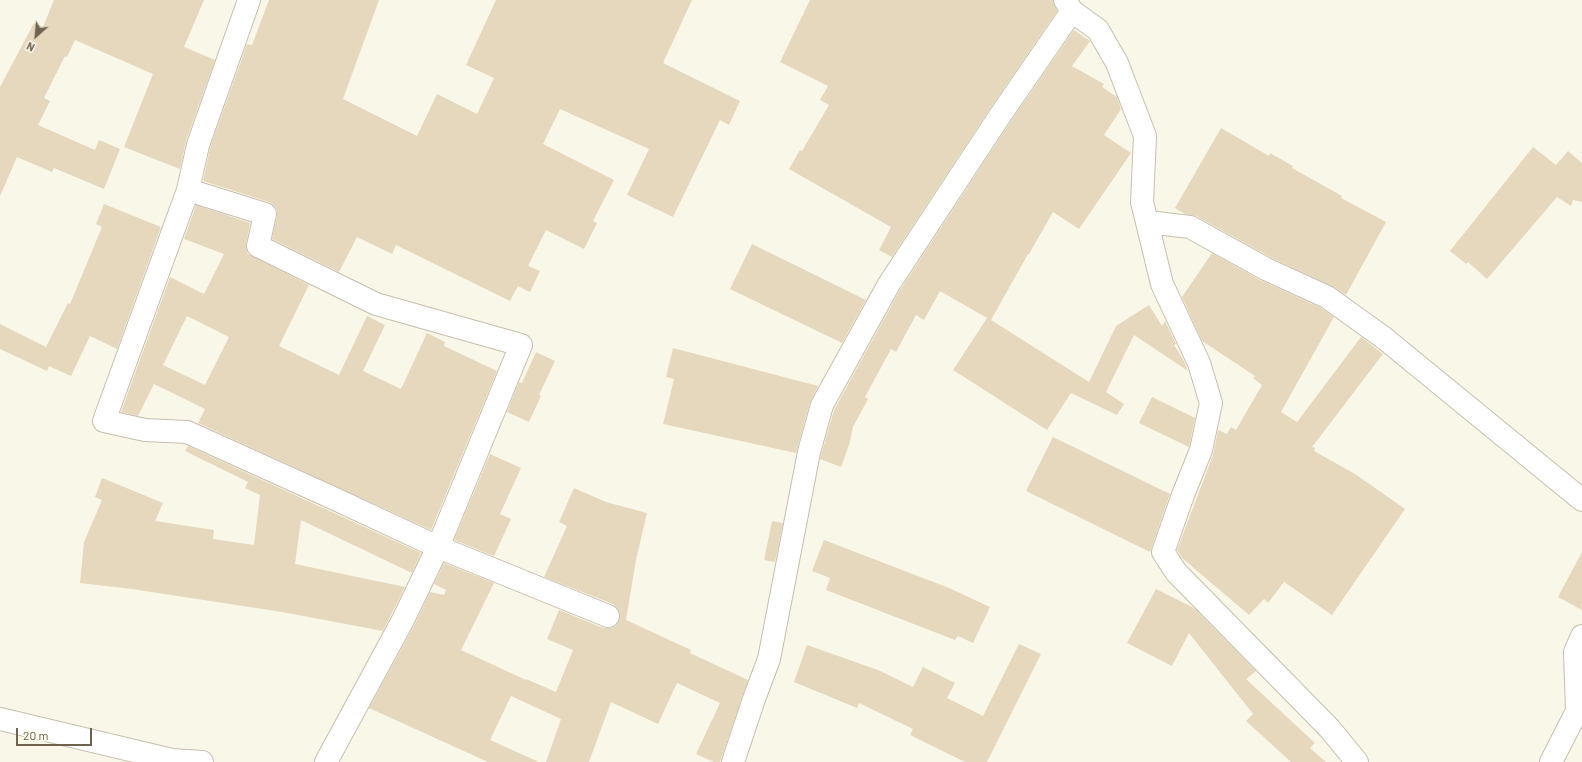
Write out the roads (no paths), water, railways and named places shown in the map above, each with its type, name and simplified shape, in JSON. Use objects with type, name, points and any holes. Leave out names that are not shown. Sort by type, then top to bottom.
[{"type":"street","points":[[249,0],[198,145],[188,190],[104,421],[146,430],[187,432],[438,547],[608,616]]},
{"type":"street","points":[[734,762],[754,699],[769,659],[809,452],[822,405],[889,284],[1000,114],[1068,5],[1098,30],[1117,62],[1144,136],[1142,202],[1162,284],[1199,363],[1211,404],[1200,450],[1182,495],[1163,552],[1176,572],[1330,729],[1357,762]]},
{"type":"street","points":[[188,190],[265,214],[258,246],[376,304],[522,345],[438,547],[403,620],[326,762]]},
{"type":"street","points":[[1147,222],[1190,227],[1266,269],[1327,297],[1384,338],[1582,500]]},
{"type":"street","points":[[1551,762],[1580,718],[1575,652],[1582,636]]},
{"type":"street","points":[[0,719],[172,760],[202,762]]}]
